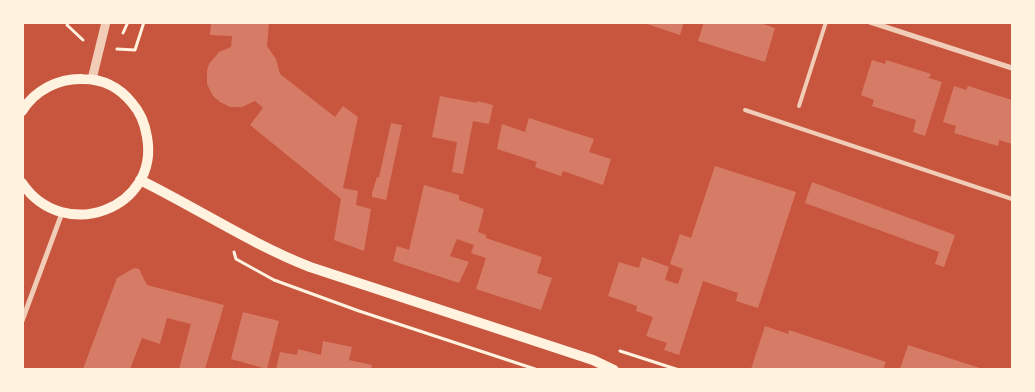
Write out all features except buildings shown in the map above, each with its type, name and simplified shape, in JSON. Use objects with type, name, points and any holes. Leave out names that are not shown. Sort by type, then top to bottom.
[{"type":"main road","points":[[22,111],[39,92],[55,83],[73,78],[92,79],[110,84],[125,95],[137,109],[145,126],[148,144],[147,162],[140,180],[129,195],[115,206],[98,213],[80,215],[62,213],[44,205],[29,193],[22,183]]},
{"type":"main road","points":[[140,180],[259,245],[310,267],[593,360],[614,370]]},
{"type":"street","points":[[92,79],[106,22]]},
{"type":"street","points":[[870,22],[1012,68]]},
{"type":"street","points":[[22,321],[62,213]]},
{"type":"lane","points":[[799,106],[826,22]]},
{"type":"lane","points":[[745,110],[1012,199]]},
{"type":"path","points":[[228,227],[236,259],[274,280],[359,311],[538,370]]}]
